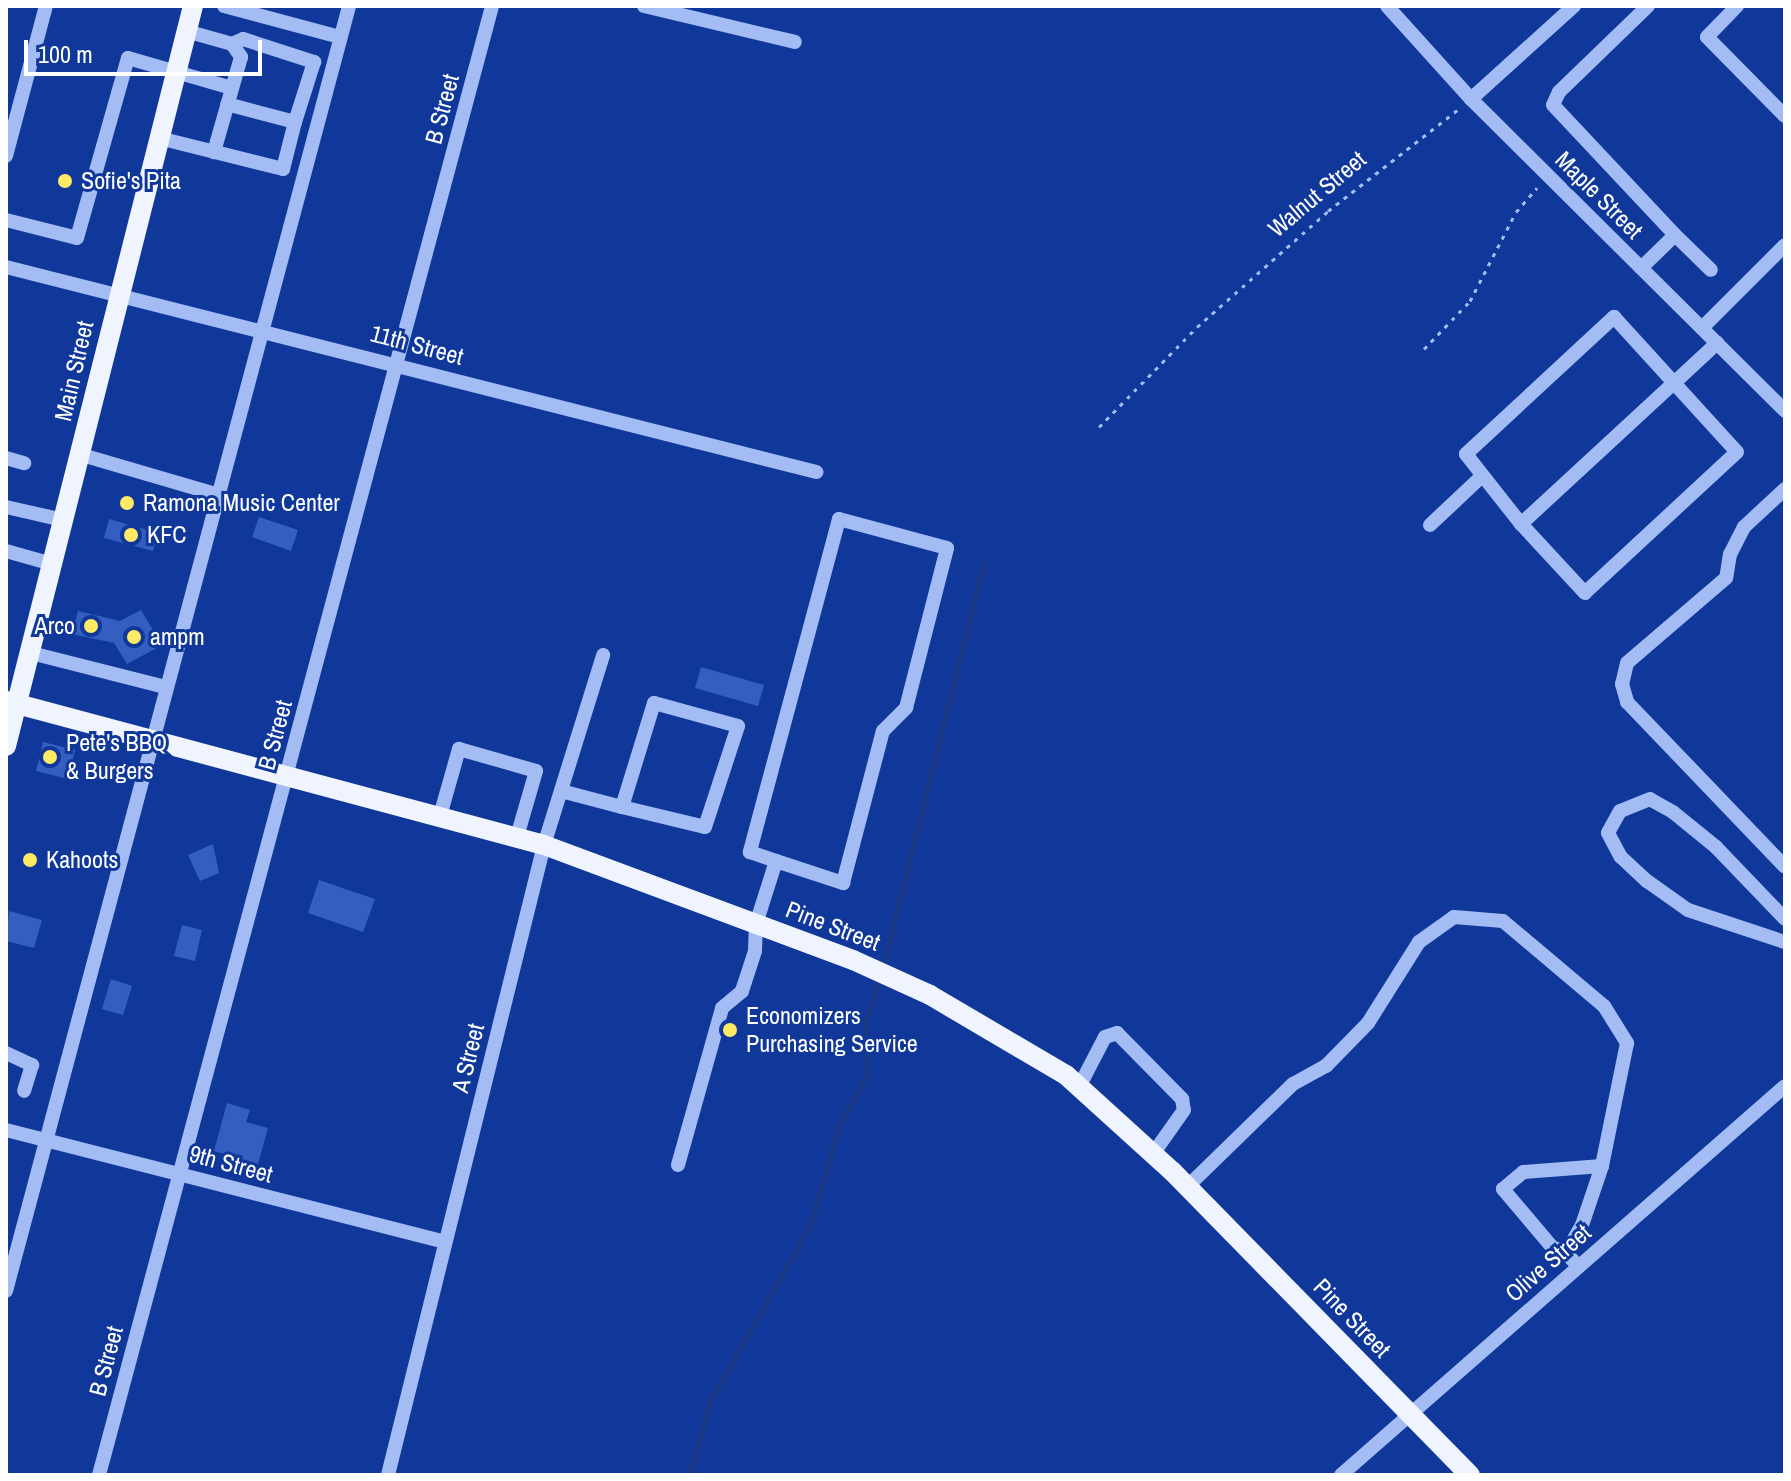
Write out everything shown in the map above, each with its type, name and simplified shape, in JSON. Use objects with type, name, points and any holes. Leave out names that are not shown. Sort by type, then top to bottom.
[{"type":"main road","name":"Main Street","points":[[6,746],[12,703],[31,653],[193,6]]},
{"type":"main road","name":"Pine Street","points":[[12,703],[544,845],[853,960],[1004,1035],[1079,1087],[1153,1154],[1470,1475]]},
{"type":"street","points":[[6,156],[46,6]]},
{"type":"street","points":[[224,6],[340,37]]},
{"type":"street","points":[[6,1291],[215,494],[264,328],[349,6]]},
{"type":"street","name":"B Street","points":[[99,1475],[492,6]]},
{"type":"street","points":[[644,6],[795,42]]},
{"type":"street","name":"Maple Street","points":[[1387,6],[1471,99],[1785,411]]},
{"type":"street","points":[[1471,99],[1574,6]]},
{"type":"street","points":[[1648,6],[1559,92],[1553,105],[1711,270]]},
{"type":"street","points":[[1737,6],[1707,37],[1785,116]]},
{"type":"street","points":[[186,31],[232,44],[241,57],[214,152]]},
{"type":"street","points":[[159,138],[283,169],[314,62],[243,39],[232,44]]},
{"type":"street","points":[[6,220],[77,238],[128,58],[232,88]]},
{"type":"street","points":[[227,104],[295,122]]},
{"type":"street","points":[[1641,268],[1675,235]]},
{"type":"street","points":[[1702,328],[1785,245]]},
{"type":"street","name":"11th Street","points":[[6,267],[264,328],[704,447],[816,472]]},
{"type":"street","points":[[1614,317],[1674,383],[1737,452],[1585,593],[1521,524],[1481,477],[1466,454],[1614,317]]},
{"type":"street","points":[[1521,524],[1717,343]]},
{"type":"street","points":[[82,455],[215,494]]},
{"type":"street","points":[[6,458],[24,463]]},
{"type":"street","points":[[1430,525],[1481,477]]},
{"type":"street","points":[[1785,489],[1744,527],[1730,554],[1726,578],[1627,663],[1622,684],[1627,702],[1785,867]]},
{"type":"street","points":[[6,507],[63,520]]},
{"type":"street","points":[[839,519],[947,548],[906,708],[883,731],[843,883],[776,861],[750,852],[839,519]]},
{"type":"street","points":[[6,551],[52,564]]},
{"type":"street","points":[[31,653],[165,687]]},
{"type":"street","name":"A Street","points":[[388,1475],[544,845],[603,655]]},
{"type":"street","points":[[561,791],[622,807],[705,827],[738,726],[654,703],[622,807]]},
{"type":"street","points":[[440,816],[459,749],[536,771],[517,837]]},
{"type":"street","points":[[1785,919],[1716,847],[1673,812],[1650,799],[1620,811],[1608,833],[1621,857],[1647,881],[1688,910],[1785,942]]},
{"type":"street","points":[[678,1165],[722,1008],[742,991],[755,951],[756,924],[776,861]]},
{"type":"street","points":[[1187,1187],[1293,1084],[1326,1066],[1368,1023],[1419,942],[1454,917],[1503,921],[1604,1006],[1627,1043],[1602,1166],[1582,1225],[1566,1253]]},
{"type":"street","points":[[1079,1087],[1105,1037],[1117,1033],[1182,1099],[1184,1110],[1153,1154]]},
{"type":"street","points":[[6,1053],[32,1065],[24,1091]]},
{"type":"street","name":"Olive Street","points":[[1341,1475],[1785,1086]]},
{"type":"street","name":"9th Street","points":[[6,1130],[445,1242]]},
{"type":"street","points":[[1578,1266],[1566,1253],[1552,1247],[1503,1189],[1523,1172],[1602,1166]]},
{"type":"path","name":"Walnut Street","points":[[1099,427],[1233,295],[1328,211],[1471,99]]},
{"type":"path","points":[[1424,349],[1470,301],[1516,212],[1549,177]]},
{"type":"building","points":[[259,517],[298,530],[291,551],[252,537]]},
{"type":"building","name":"KFC","points":[[109,519],[158,533],[153,551],[104,538]]},
{"type":"building","name":"ampm","points":[[141,610],[158,638],[155,649],[127,664],[114,643],[72,634],[78,611],[120,621]]},
{"type":"building","points":[[701,667],[764,685],[758,706],[695,688]]},
{"type":"building","points":[[43,742],[75,750],[68,779],[36,771]]},
{"type":"building","points":[[213,844],[219,873],[200,881],[188,855]]},
{"type":"building","points":[[319,880],[375,899],[363,932],[308,913]]},
{"type":"building","points":[[9,911],[42,920],[34,948],[6,941]]},
{"type":"building","points":[[182,925],[202,930],[195,961],[174,956]]},
{"type":"building","points":[[111,979],[132,986],[123,1015],[102,1009]]},
{"type":"building","points":[[227,1103],[250,1110],[246,1122],[268,1128],[258,1164],[214,1151]]},
{"type":"waterway","points":[[883,967],[984,561]]},
{"type":"waterway","points":[[690,1475],[710,1401],[810,1226],[839,1126],[868,1073],[865,1024],[880,976]]},
{"type":"place","name":"Sofie's Pita","points":[[65,181]]},
{"type":"place","name":"Ramona Music Center","points":[[127,503]]},
{"type":"place","name":"KFC","points":[[131,535]]},
{"type":"place","name":"Arco","points":[[91,626]]},
{"type":"place","name":"ampm","points":[[134,637]]},
{"type":"place","name":"Pete's BBQ & Burgers","points":[[50,757]]},
{"type":"place","name":"Kahoots","points":[[30,860]]},
{"type":"place","name":"Economizers Purchasing Service","points":[[730,1030]]}]
